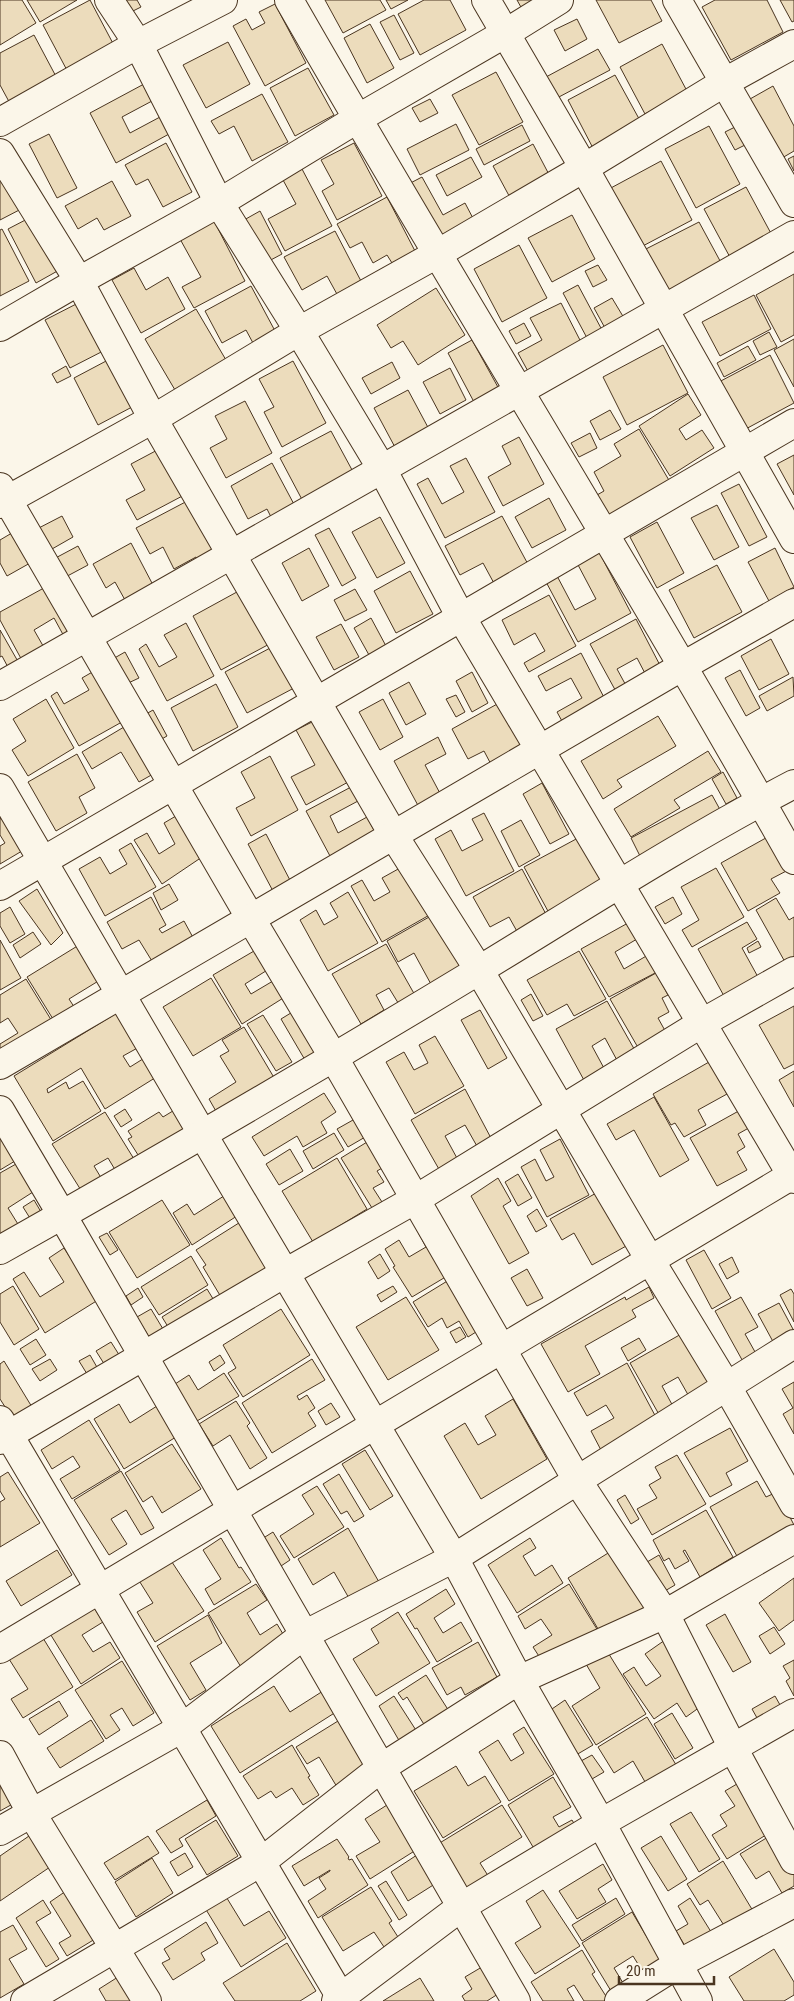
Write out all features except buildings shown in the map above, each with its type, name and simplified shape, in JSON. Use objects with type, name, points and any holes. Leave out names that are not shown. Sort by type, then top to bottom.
[{"type":"street","points":[[0,1649],[793,1176],[462,618],[382,469],[219,203],[138,44],[109,0]]},
{"type":"street","points":[[0,122],[138,44],[223,0]]},
{"type":"street","points":[[289,0],[357,119],[683,666],[794,860]]},
{"type":"street","points":[[486,0],[584,168],[794,539]]},
{"type":"street","points":[[0,327],[219,203],[357,119],[560,0]]},
{"type":"street","points":[[677,0],[794,202]]},
{"type":"street","points":[[794,44],[724,82],[584,168],[437,254],[299,331],[153,419],[3,497],[334,1058],[577,1480],[665,1614],[794,1860]]},
{"type":"street","points":[[0,153],[79,281],[153,419],[394,836],[479,970],[726,1385],[794,1504]]},
{"type":"street","points":[[0,686],[794,235]]},
{"type":"street","points":[[0,886],[794,423]]},
{"type":"street","points":[[0,1065],[794,603]]},
{"type":"street","points":[[0,1250],[203,1135],[761,801],[794,784]]},
{"type":"street","points":[[0,788],[454,1558],[519,1680],[601,1823],[698,2001]]},
{"type":"street","points":[[794,971],[702,1023],[416,1199],[285,1273],[143,1357],[3,1432],[101,1588],[340,2000],[461,1907],[601,1823],[794,1713]]},
{"type":"street","points":[[0,1110],[516,2001]]},
{"type":"street","points":[[0,1832],[182,1728],[304,1635],[454,1558],[726,1385],[794,1344]]},
{"type":"street","points":[[25,2001],[261,1862],[381,1768],[519,1680],[665,1614],[794,1539]]},
{"type":"street","points":[[0,1755],[32,1814],[147,2001]]},
{"type":"street","points":[[618,2001],[678,1964],[794,1903]]}]
